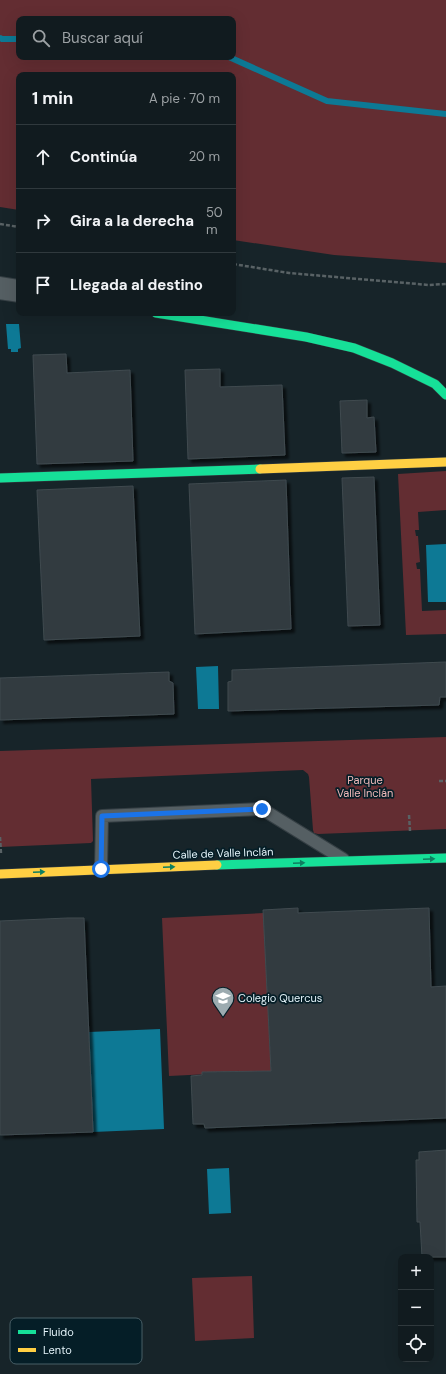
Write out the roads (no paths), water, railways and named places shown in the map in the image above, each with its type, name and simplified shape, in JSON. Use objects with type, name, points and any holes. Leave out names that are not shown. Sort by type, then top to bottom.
[{"type":"street","points":[[0,288],[16,291]]},
{"type":"street","points":[[175,316],[306,337],[354,348],[392,362],[442,387]]},
{"type":"street","points":[[0,478],[446,462]]},
{"type":"street","name":"Calle de Valle Inclán","points":[[0,874],[101,869],[446,858]]},
{"type":"lane","points":[[101,869],[102,816],[262,809],[347,861]]},
{"type":"water","points":[[6,324],[19,324],[21,348],[18,349],[18,352],[11,352],[11,349],[8,349]]},
{"type":"water","points":[[446,544],[446,602],[428,602],[426,545]]},
{"type":"water","points":[[218,666],[219,709],[198,709],[196,667]]},
{"type":"water","points":[[160,1029],[164,1129],[93,1132],[89,1032]]},
{"type":"water","points":[[229,1168],[231,1213],[209,1214],[207,1169]]},
{"type":"waterway","points":[[0,38],[16,39]]},
{"type":"waterway","points":[[236,60],[327,101],[446,114]]},
{"type":"place","name":"Colegio Quercus","points":[[223,1018]]},
{"type":"park label","name":"Parque Valle Inclán","points":[[365,786]]}]
